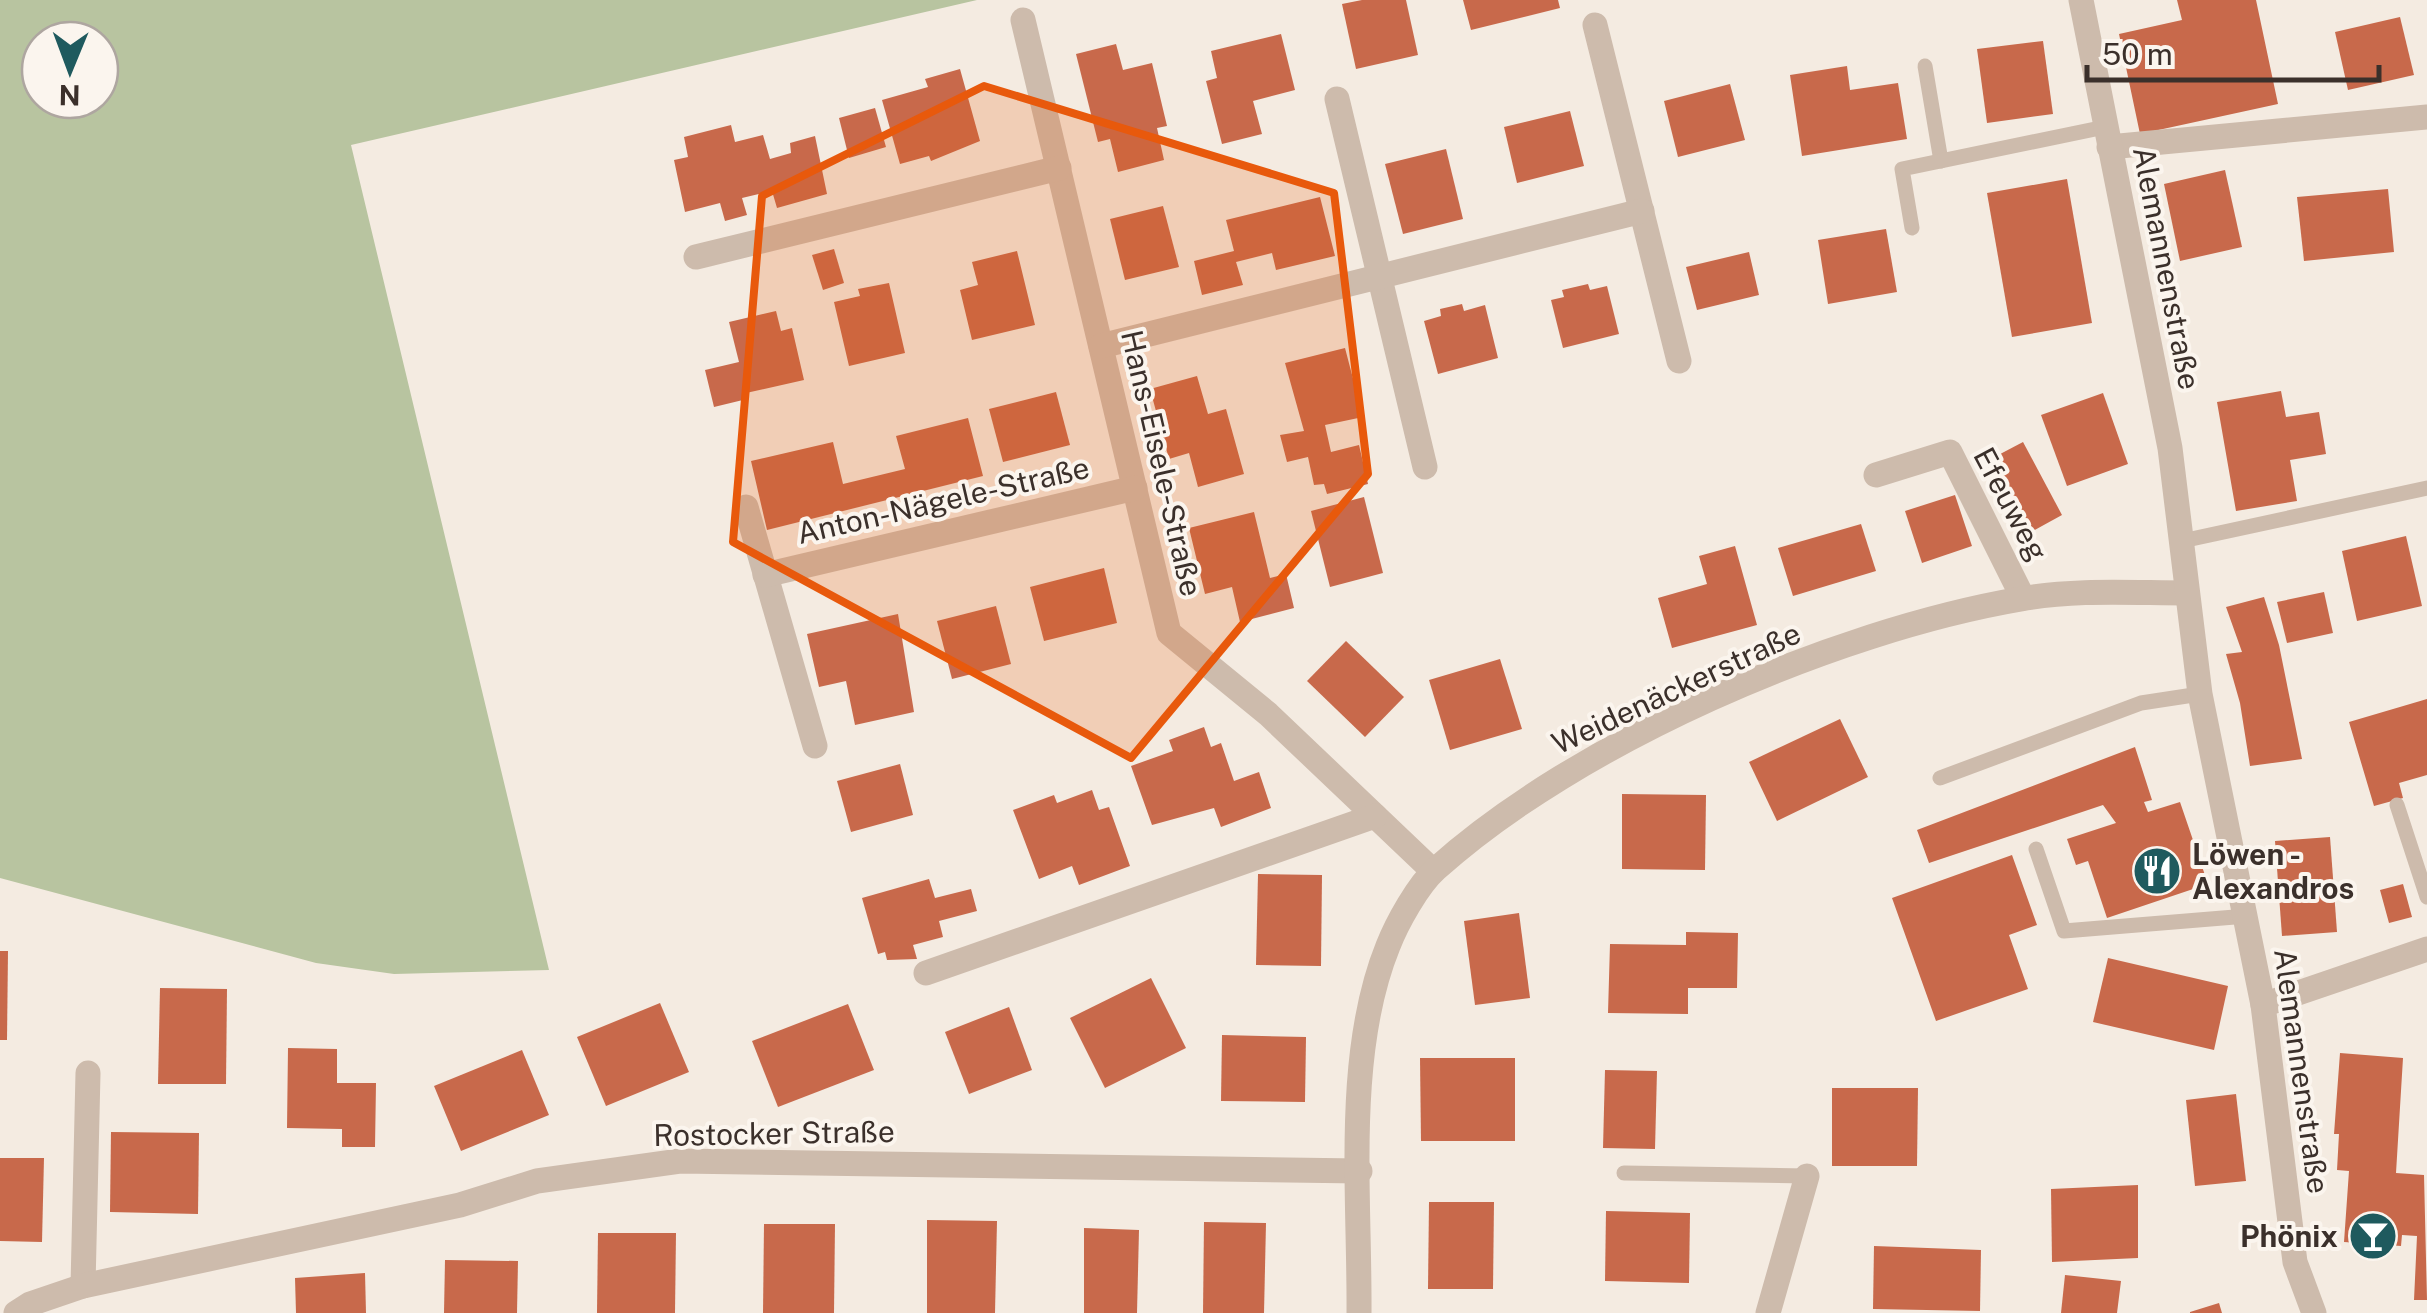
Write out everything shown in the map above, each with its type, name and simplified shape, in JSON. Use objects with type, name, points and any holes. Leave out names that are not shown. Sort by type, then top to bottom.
[{"type":"street","name":"Alemannenstraße","points":[[2081,0],[2170,448],[2200,694],[2262,1005],[2295,1262],[2314,1313]]},
{"type":"street","name":"Hans-Eisele-Straße","points":[[1023,20],[1169,633],[1268,714],[1433,871]]},
{"type":"street","points":[[1595,24],[1679,361]]},
{"type":"street","points":[[1338,100],[1424,466]]},
{"type":"street","points":[[2107,137],[2427,117]]},
{"type":"street","points":[[696,257],[1058,168]]},
{"type":"street","points":[[1101,346],[1642,211]]},
{"type":"street","name":"Efeuweg","points":[[1876,475],[1950,452],[2024,598]]},
{"type":"street","name":"Anton-Nägele-Straße","points":[[765,575],[1135,488]]},
{"type":"street","name":"Anton-Nägele-Straße","points":[[746,507],[814,746]]},
{"type":"street","name":"Weidenäckerstraße","points":[[1359,1313],[1363,1039],[1388,945],[1433,871],[1575,766],[1694,708],[1843,646],[2024,598],[2070,593],[2187,593]]},
{"type":"street","points":[[926,972],[1374,816]]},
{"type":"street","points":[[2262,1005],[2427,950]]},
{"type":"street","points":[[82,1286],[88,1072]]},
{"type":"street","name":"Rostocker Straße","points":[[16,1313],[30,1304],[82,1286],[460,1205],[537,1182],[680,1161],[1360,1171]]},
{"type":"street","points":[[1768,1313],[1807,1176]]},
{"type":"lane","points":[[1926,66],[1940,161]]},
{"type":"lane","name":"Alemannenstraße","points":[[1912,228],[1902,169],[2107,137]]},
{"type":"lane","points":[[2182,541],[2427,488]]},
{"type":"lane","points":[[1940,778],[2141,702],[2200,694]]},
{"type":"lane","points":[[2397,805],[2427,897]]},
{"type":"lane","points":[[2036,849],[2064,931],[2247,916]]},
{"type":"lane","points":[[1624,1173],[1807,1176]]},
{"type":"highlighted area","points":[[984,86],[1334,193],[1368,474],[1131,758],[733,542],[762,196]]},
{"type":"green space","points":[[0,0],[977,0],[351,145],[549,970],[394,974],[316,963],[0,878]]},
{"type":"building","points":[[1406,0],[1418,55],[1356,69],[1342,4]]},
{"type":"building","points":[[1463,0],[1558,0],[1560,8],[1471,30]]},
{"type":"building","points":[[2177,0],[2256,0],[2278,104],[2140,134],[2119,34],[2182,20]]},
{"type":"building","points":[[2400,17],[2414,75],[2348,90],[2335,32]]},
{"type":"building","points":[[1281,34],[1295,90],[1253,101],[1262,134],[1222,144],[1206,81],[1217,78],[1211,51]]},
{"type":"building","points":[[2043,41],[2053,114],[1987,123],[1977,49]]},
{"type":"building","points":[[1116,44],[1123,70],[1152,63],[1167,126],[1157,128],[1164,160],[1118,172],[1110,139],[1098,142],[1076,54]]},
{"type":"building","points":[[1847,66],[1850,90],[1898,83],[1907,139],[1802,156],[1790,75]]},
{"type":"building","points":[[960,69],[980,141],[931,161],[929,156],[900,164],[882,100],[928,87],[925,79]]},
{"type":"building","points":[[1730,84],[1745,140],[1678,157],[1664,101]]},
{"type":"building","points":[[875,108],[886,147],[849,158],[839,118]]},
{"type":"building","points":[[1570,111],[1584,166],[1517,183],[1504,127]]},
{"type":"building","points":[[731,125],[735,142],[763,135],[770,159],[791,153],[790,143],[815,136],[827,194],[777,208],[772,191],[742,198],[747,215],[725,221],[720,203],[685,212],[674,160],[688,157],[684,137]]},
{"type":"building","points":[[1446,149],[1463,219],[1403,234],[1385,164]]},
{"type":"building","points":[[2225,170],[2242,247],[2180,261],[2164,184]]},
{"type":"building","points":[[2067,179],[2092,323],[2012,337],[1987,193]]},
{"type":"building","points":[[2388,189],[2394,252],[2304,261],[2297,197]]},
{"type":"building","points":[[1320,197],[1335,256],[1276,270],[1272,253],[1236,262],[1243,285],[1202,295],[1194,261],[1234,251],[1226,220]]},
{"type":"building","points":[[1163,206],[1179,267],[1125,280],[1110,219]]},
{"type":"building","points":[[1886,229],[1897,292],[1828,304],[1818,240]]},
{"type":"building","points":[[834,249],[844,283],[823,290],[812,255]]},
{"type":"building","points":[[1017,251],[1035,325],[972,340],[960,290],[978,285],[972,262]]},
{"type":"building","points":[[1749,252],[1759,295],[1697,310],[1686,267]]},
{"type":"building","points":[[889,283],[905,353],[849,366],[834,302],[860,296],[858,289]]},
{"type":"building","points":[[1588,284],[1590,290],[1607,286],[1619,334],[1563,348],[1551,300],[1564,297],[1562,290]]},
{"type":"building","points":[[1462,304],[1464,311],[1485,305],[1498,358],[1438,374],[1424,321],[1441,316],[1440,309]]},
{"type":"building","points":[[776,311],[781,331],[792,328],[804,380],[746,393],[747,399],[714,407],[705,370],[739,362],[729,322]]},
{"type":"building","points":[[1345,348],[1363,417],[1325,425],[1331,452],[1359,445],[1368,484],[1327,494],[1324,484],[1314,485],[1308,457],[1287,462],[1280,435],[1304,431],[1285,363]]},
{"type":"building","points":[[1197,376],[1208,414],[1226,409],[1244,474],[1198,487],[1189,453],[1169,459],[1150,389]]},
{"type":"building","points":[[2281,391],[2286,417],[2319,412],[2326,454],[2290,460],[2297,501],[2236,511],[2217,402]]},
{"type":"building","points":[[1056,392],[1070,445],[1003,462],[989,409]]},
{"type":"building","points":[[2103,393],[2128,464],[2067,486],[2041,415]]},
{"type":"building","points":[[968,418],[983,476],[767,530],[751,461],[833,442],[843,484],[905,469],[896,436]]},
{"type":"building","points":[[2023,442],[2062,515],[2024,536],[1985,462]]},
{"type":"building","points":[[1955,495],[1972,546],[1922,563],[1905,511]]},
{"type":"building","points":[[1364,497],[1383,573],[1330,587],[1311,511]]},
{"type":"building","points":[[1254,512],[1270,578],[1286,574],[1294,608],[1240,622],[1232,587],[1205,594],[1189,528]]},
{"type":"building","points":[[1861,524],[1876,571],[1793,596],[1778,548]]},
{"type":"building","points":[[2406,536],[2422,606],[2357,621],[2342,551]]},
{"type":"building","points":[[1735,546],[1757,625],[1672,648],[1658,598],[1707,584],[1699,556]]},
{"type":"building","points":[[1104,568],[1117,623],[1044,641],[1030,587]]},
{"type":"building","points":[[2324,592],[2333,633],[2287,643],[2277,602]]},
{"type":"building","points":[[2264,597],[2279,645],[2302,759],[2250,766],[2240,703],[2226,654],[2242,652],[2226,607]]},
{"type":"building","points":[[996,606],[1011,664],[952,679],[937,621]]},
{"type":"building","points":[[898,614],[914,712],[855,725],[846,681],[819,687],[807,634]]},
{"type":"building","points":[[1346,641],[1404,697],[1365,737],[1307,681]]},
{"type":"building","points":[[1500,659],[1522,729],[1450,750],[1429,680]]},
{"type":"building","points":[[2427,699],[2427,775],[2399,783],[2403,798],[2374,806],[2349,722]]},
{"type":"building","points":[[1840,719],[1868,777],[1777,821],[1749,762]]},
{"type":"building","points":[[1204,727],[1211,747],[1221,743],[1234,781],[1259,772],[1271,808],[1221,827],[1214,808],[1152,825],[1131,766],[1173,751],[1169,740]]},
{"type":"building","points":[[2135,747],[2152,800],[2144,802],[2148,812],[2180,802],[2208,884],[2107,918],[2088,861],[2076,865],[2067,839],[2116,823],[2103,805],[1929,863],[1917,830]]},
{"type":"building","points":[[900,764],[913,815],[851,832],[837,781]]},
{"type":"building","points":[[1092,790],[1099,810],[1109,807],[1130,866],[1079,885],[1072,866],[1039,879],[1013,810],[1054,795],[1057,803]]},
{"type":"building","points":[[1622,794],[1706,795],[1705,870],[1622,869]]},
{"type":"building","points":[[2330,837],[2337,932],[2282,936],[2275,841]]},
{"type":"building","points":[[2012,855],[2037,925],[2009,935],[2028,989],[1936,1021],[1892,898]]},
{"type":"building","points":[[1258,874],[1322,875],[1321,966],[1256,965]]},
{"type":"building","points":[[929,879],[935,898],[971,889],[977,911],[939,921],[943,937],[913,945],[917,959],[887,960],[885,952],[878,954],[862,898]]},
{"type":"building","points":[[2403,884],[2412,917],[2389,923],[2380,890]]},
{"type":"building","points":[[1519,913],[1530,998],[1475,1005],[1464,921]]},
{"type":"building","points":[[1686,932],[1738,933],[1737,988],[1688,988],[1688,1014],[1608,1013],[1610,944],[1686,945]]},
{"type":"building","points":[[0,951],[8,951],[7,1040],[0,1040]]},
{"type":"building","points":[[2108,958],[2228,986],[2214,1050],[2093,1022]]},
{"type":"building","points":[[1151,978],[1186,1048],[1105,1088],[1070,1018]]},
{"type":"building","points":[[160,988],[227,989],[226,1084],[158,1084]]},
{"type":"building","points":[[660,1003],[689,1072],[606,1106],[577,1037]]},
{"type":"building","points":[[848,1004],[874,1070],[778,1107],[752,1041]]},
{"type":"building","points":[[1009,1007],[1032,1070],[969,1094],[945,1032]]},
{"type":"building","points":[[1222,1035],[1306,1037],[1305,1102],[1221,1101]]},
{"type":"building","points":[[288,1048],[337,1049],[337,1083],[376,1083],[375,1147],[342,1147],[342,1129],[287,1128]]},
{"type":"building","points":[[522,1050],[549,1115],[461,1151],[434,1086]]},
{"type":"building","points":[[2340,1053],[2403,1058],[2396,1173],[2424,1175],[2427,1300],[2414,1300],[2417,1236],[2402,1235],[2401,1246],[2344,1242],[2349,1171],[2337,1170],[2339,1134],[2334,1134]]},
{"type":"building","points":[[1420,1058],[1515,1058],[1515,1141],[1421,1141]]},
{"type":"building","points":[[1605,1070],[1657,1071],[1655,1149],[1603,1148]]},
{"type":"building","points":[[1832,1088],[1918,1088],[1917,1166],[1832,1166]]},
{"type":"building","points":[[2236,1094],[2246,1181],[2195,1186],[2186,1100]]},
{"type":"building","points":[[111,1132],[199,1133],[198,1214],[110,1212]]},
{"type":"building","points":[[0,1158],[44,1158],[42,1242],[0,1241]]},
{"type":"building","points":[[2138,1185],[2138,1258],[2052,1262],[2051,1189]]},
{"type":"building","points":[[1429,1202],[1494,1202],[1493,1289],[1428,1289]]},
{"type":"building","points":[[1606,1211],[1690,1213],[1689,1283],[1605,1281]]},
{"type":"building","points":[[927,1220],[997,1221],[995,1313],[927,1313]]},
{"type":"building","points":[[1204,1222],[1266,1223],[1264,1313],[1203,1313]]},
{"type":"building","points":[[764,1224],[835,1224],[834,1313],[763,1313]]},
{"type":"building","points":[[1084,1228],[1139,1230],[1137,1313],[1084,1313]]},
{"type":"building","points":[[598,1233],[676,1233],[675,1313],[597,1313]]},
{"type":"building","points":[[1874,1246],[1981,1250],[1980,1311],[1873,1309]]},
{"type":"building","points":[[445,1260],[518,1261],[517,1313],[444,1313]]},
{"type":"building","points":[[365,1273],[366,1313],[296,1313],[295,1278]]},
{"type":"building","points":[[2065,1275],[2121,1281],[2117,1313],[2061,1313]]},
{"type":"building","points":[[2219,1303],[2222,1313],[2190,1313],[2190,1312]]},
{"type":"place","name":"Löwen - Alexandros","points":[[2157,871]]},
{"type":"place","name":"Phönix","points":[[2373,1236]]}]
